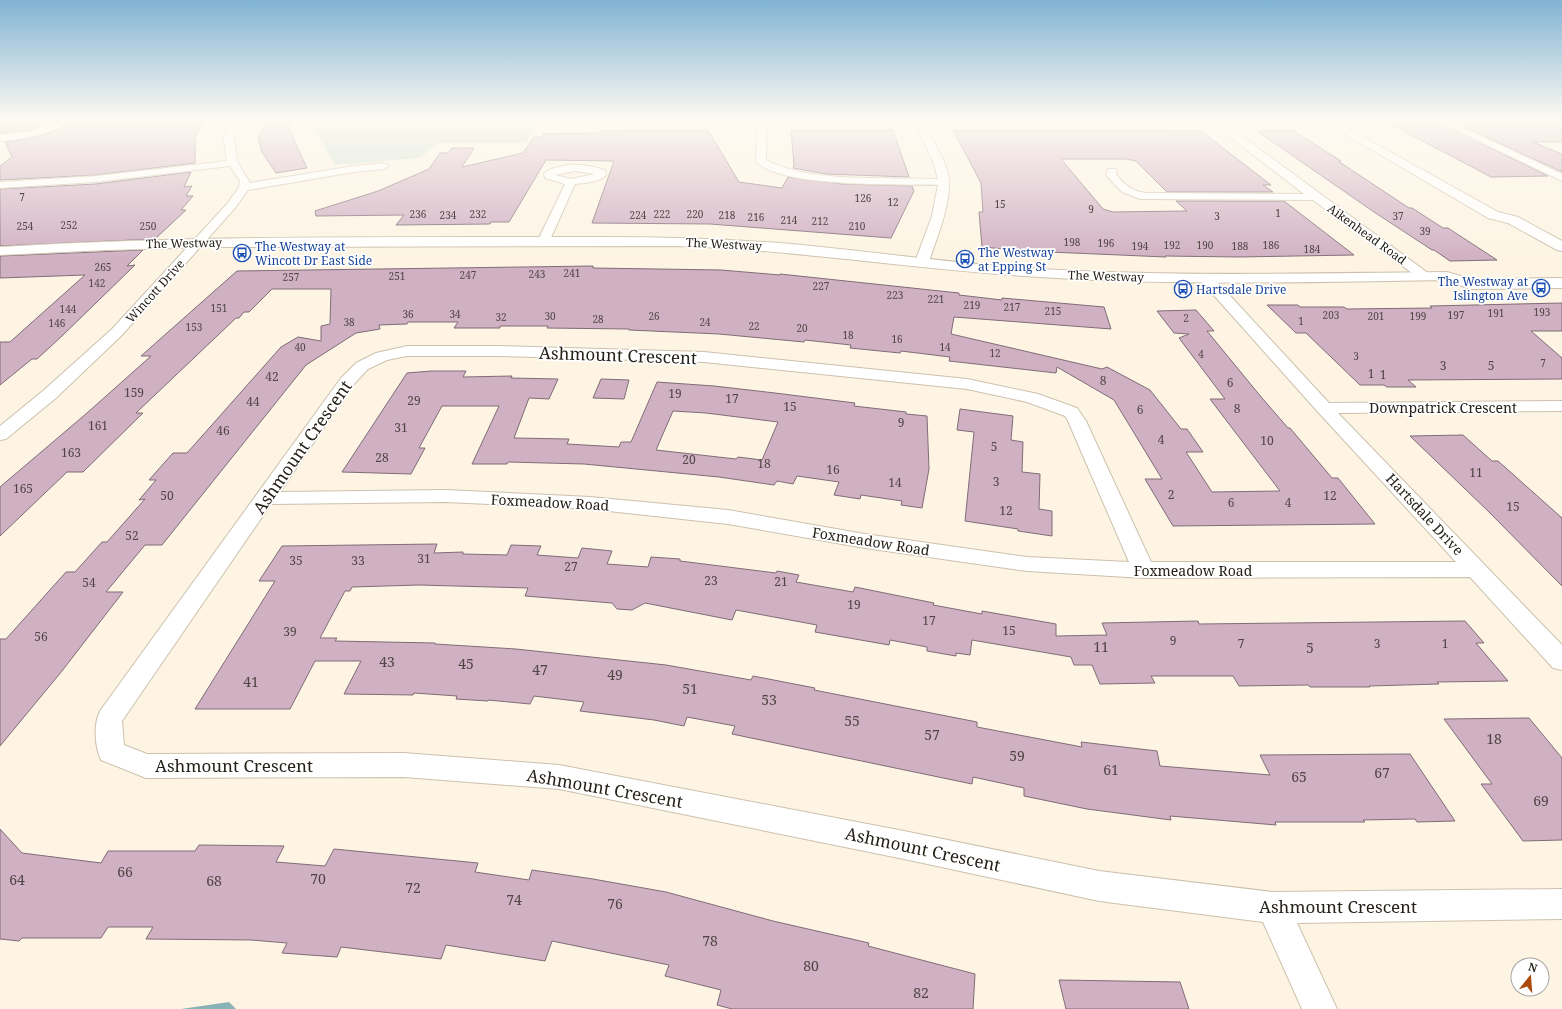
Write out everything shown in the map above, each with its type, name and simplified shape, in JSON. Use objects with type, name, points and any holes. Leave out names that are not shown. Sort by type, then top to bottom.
[{"type":"main road","points":[[1409,167],[1493,215],[1513,220],[1562,247]]},
{"type":"main road","points":[[1493,215],[1488,220],[1536,248]]},
{"type":"main road","name":"The Westway","points":[[0,251],[136,244],[196,243],[641,241],[737,244],[832,251],[922,262],[1038,273],[1132,278],[1207,279],[1446,276],[1470,284],[1562,283]]},
{"type":"main road","name":"The Westway","points":[[1446,276],[1454,272],[1562,271]]},
{"type":"street","points":[[0,184],[96,179],[198,167]]},
{"type":"street","points":[[236,167],[245,181],[244,187],[373,167]]},
{"type":"street","points":[[767,167],[794,175],[944,182]]},
{"type":"street","points":[[922,262],[943,196],[944,182],[941,167]]},
{"type":"street","name":"Aikenhead Road","points":[[1277,167],[1425,276]]},
{"type":"street","points":[[1539,167],[1562,178]]},
{"type":"street","points":[[1112,171],[1112,175],[1125,191],[1140,196],[1316,197]]},
{"type":"street","points":[[543,242],[571,182]]},
{"type":"street","name":"Wincott Drive","points":[[0,435],[50,394],[117,332],[231,206],[244,187]]},
{"type":"street","name":"Hartsdale Drive","points":[[1207,279],[1324,408],[1562,661]]},
{"type":"street","name":"Ashmount Crescent","points":[[1144,570],[1081,429],[1071,412],[1032,398],[967,384],[704,357],[499,351],[407,351],[382,356],[362,366],[347,382],[109,719],[112,752],[146,766],[404,765],[559,776],[904,845],[1099,886],[1273,908],[1562,904]]},
{"type":"street","name":"Downpatrick Crescent","points":[[1324,408],[1562,406]]},
{"type":"street","name":"Foxmeadow Road","points":[[266,498],[446,496],[590,503],[728,517],[865,541],[1028,564],[1144,570],[1477,569]]},
{"type":"street","points":[[1273,908],[1320,1009]]},
{"type":"water","points":[[229,1002],[236,1009],[181,1009]]},
{"type":"building","points":[[0,167],[161,167],[96,175],[0,180]]},
{"type":"building","points":[[272,167],[307,168],[276,173]]},
{"type":"building","points":[[430,167],[542,167],[509,222],[491,222],[490,224],[396,225],[404,215],[316,216],[315,211],[378,191]]},
{"type":"building","points":[[612,167],[730,167],[739,182],[782,188],[788,177],[842,184],[912,186],[914,191],[891,238],[710,224],[592,223]]},
{"type":"building","points":[[906,167],[909,177],[826,174],[793,168]]},
{"type":"building","points":[[973,167],[1068,167],[1103,209],[1113,212],[1187,211],[1176,201],[1284,201],[1354,255],[1239,257],[1165,256],[1166,257],[1026,251],[982,247],[979,212],[983,212],[981,183]]},
{"type":"building","points":[[1142,167],[1248,167],[1271,185],[1263,185],[1273,192],[1167,192]]},
{"type":"building","points":[[1309,167],[1347,167],[1409,208],[1412,208],[1443,228],[1448,228],[1497,260],[1450,261],[1374,212]]},
{"type":"building","points":[[1472,167],[1530,167],[1548,176],[1491,177]]},
{"type":"building","points":[[1551,167],[1562,167],[1562,172]]},
{"type":"building","points":[[191,172],[184,187],[192,186],[186,196],[193,196],[181,210],[186,210],[155,239],[0,246],[0,189],[96,184]]},
{"type":"building","points":[[143,250],[127,266],[135,265],[62,336],[37,359],[32,359],[0,385],[0,342],[10,342],[85,275],[0,278],[0,256]]},
{"type":"building","points":[[593,266],[593,268],[721,270],[780,274],[959,293],[959,295],[1002,300],[1002,298],[1104,307],[1111,329],[954,317],[951,334],[1102,369],[1107,367],[1150,390],[1181,429],[1187,429],[1203,452],[1186,452],[1212,492],[1280,491],[1210,399],[1225,399],[1179,338],[1189,334],[1174,333],[1157,311],[1196,310],[1214,331],[1207,331],[1262,398],[1288,428],[1290,428],[1332,478],[1338,478],[1375,524],[1173,526],[1145,479],[1162,479],[1114,400],[1057,367],[1056,373],[949,361],[950,357],[901,351],[900,353],[850,348],[851,345],[719,334],[629,329],[547,328],[548,326],[454,328],[458,322],[408,322],[407,324],[379,325],[380,329],[356,333],[306,365],[162,545],[145,545],[106,592],[123,592],[62,671],[0,746],[0,639],[6,639],[66,572],[75,572],[102,542],[107,542],[145,499],[139,500],[156,480],[149,480],[173,453],[187,453],[281,347],[298,337],[321,341],[321,326],[330,324],[331,289],[272,289],[249,312],[244,312],[239,318],[236,318],[136,413],[143,413],[83,472],[67,472],[0,536],[0,487],[151,356],[141,356],[237,271]]},
{"type":"building","points":[[1562,303],[1562,331],[1531,331],[1562,358],[1562,379],[1408,380],[1416,387],[1360,385],[1306,333],[1296,333],[1267,305],[1344,307],[1347,309],[1432,308],[1430,306]]},
{"type":"building","points":[[466,371],[463,377],[512,376],[511,378],[558,379],[549,399],[529,398],[514,438],[569,439],[567,444],[619,447],[621,442],[631,442],[657,382],[714,386],[855,403],[854,406],[927,416],[929,469],[922,508],[901,505],[902,501],[861,495],[860,499],[834,495],[839,482],[797,476],[793,484],[777,481],[774,485],[719,477],[584,464],[508,462],[507,464],[472,464],[499,406],[442,406],[419,448],[425,448],[411,474],[342,472],[407,373]],"holes":[[[673,411],[706,413],[778,422],[762,460],[738,457],[736,459],[656,450]]]},
{"type":"building","points":[[601,379],[629,380],[624,399],[593,398]]},
{"type":"building","points":[[960,409],[1013,416],[1011,440],[1023,442],[1022,472],[1040,474],[1039,509],[1052,511],[1052,536],[965,521],[974,432],[957,430]]},
{"type":"building","points":[[1463,435],[1492,461],[1498,461],[1562,518],[1562,586],[1489,512],[1410,436]]},
{"type":"building","points":[[437,544],[434,553],[463,552],[463,554],[507,555],[511,545],[541,546],[537,555],[578,558],[582,548],[612,551],[607,564],[648,567],[651,557],[680,559],[680,561],[776,573],[777,571],[799,575],[796,582],[853,592],[855,587],[934,603],[933,605],[982,614],[982,611],[1056,624],[1056,636],[1107,635],[1102,623],[1198,621],[1199,624],[1465,621],[1484,643],[1476,643],[1508,681],[1437,682],[1439,684],[1369,686],[1370,687],[1310,687],[1308,685],[1239,686],[1233,676],[1151,676],[1155,683],[1100,684],[1092,665],[1074,665],[1071,657],[972,640],[970,655],[956,653],[956,656],[927,651],[927,647],[890,640],[889,645],[815,632],[817,625],[736,610],[732,620],[645,603],[632,610],[617,609],[612,603],[525,596],[528,588],[419,585],[352,587],[350,591],[345,591],[320,638],[337,638],[335,641],[435,643],[516,649],[666,665],[751,680],[753,676],[815,688],[814,690],[977,722],[977,727],[1082,747],[1081,742],[1157,751],[1160,766],[1270,775],[1260,755],[1410,754],[1455,821],[1417,822],[1415,819],[1363,820],[1365,822],[1275,822],[1276,825],[1170,816],[1171,820],[1087,809],[1024,796],[1024,788],[973,777],[972,784],[732,734],[735,726],[687,717],[684,726],[654,720],[580,711],[584,702],[534,696],[530,704],[456,699],[457,696],[414,693],[413,695],[344,694],[361,661],[315,661],[290,709],[195,709],[275,581],[259,581],[282,546]]},
{"type":"building","points":[[1529,718],[1562,758],[1562,840],[1523,841],[1481,784],[1492,784],[1444,719]]},
{"type":"building","points":[[0,829],[22,853],[101,863],[108,851],[195,851],[199,845],[284,846],[276,862],[325,866],[334,849],[478,863],[475,872],[529,880],[532,870],[666,892],[773,921],[869,943],[868,946],[975,974],[973,1009],[732,1009],[717,1005],[721,990],[665,976],[669,965],[552,941],[545,961],[446,945],[441,959],[341,947],[337,957],[282,953],[287,943],[251,940],[146,939],[153,927],[108,927],[101,938],[22,938],[19,941],[0,939]]},
{"type":"building","points":[[1059,980],[1180,982],[1189,1009],[1066,1009]]},
{"type":"place","name":"The Westway at Wincott Dr East Side","points":[[242,253]]},
{"type":"place","name":"The Westway at Epping St","points":[[965,259]]},
{"type":"place","name":"The Westway at Islington Ave","points":[[1541,288]]},
{"type":"place","name":"Hartsdale Drive","points":[[1183,289]]}]
